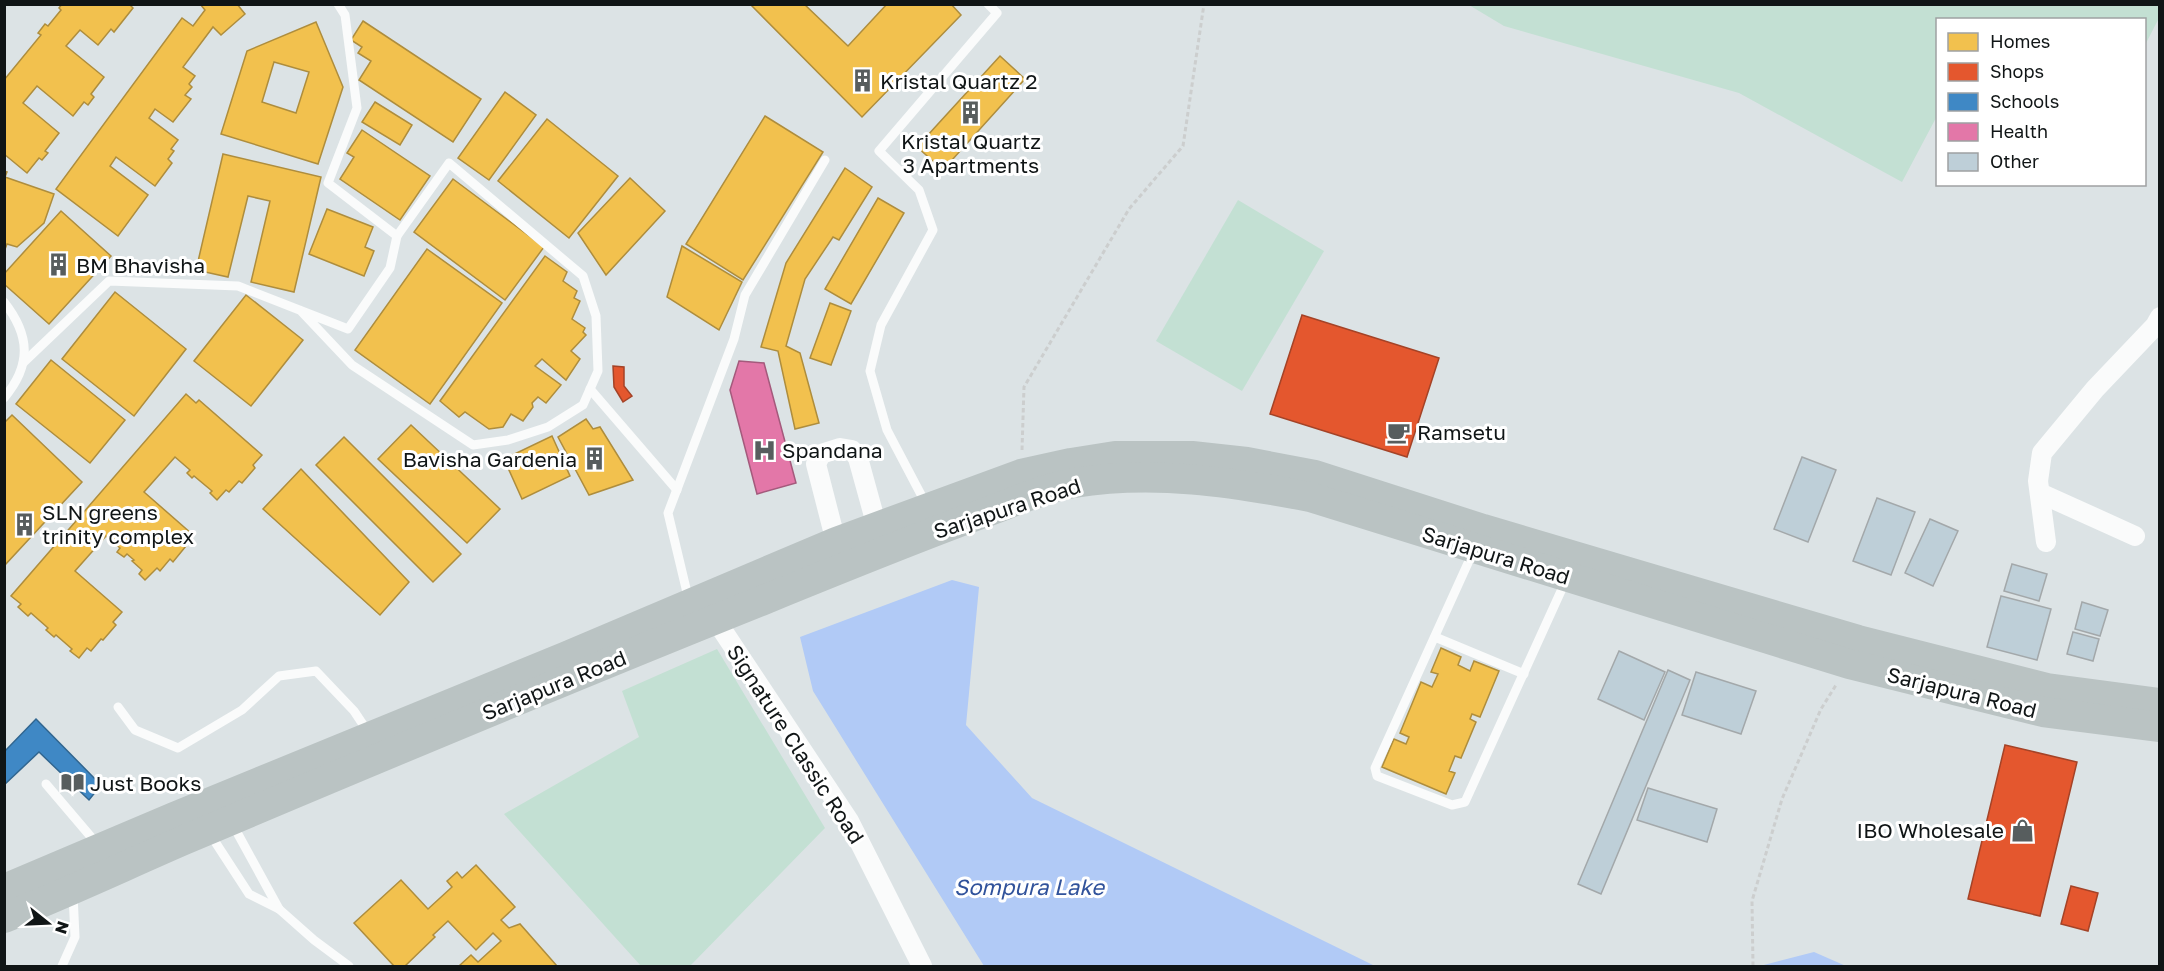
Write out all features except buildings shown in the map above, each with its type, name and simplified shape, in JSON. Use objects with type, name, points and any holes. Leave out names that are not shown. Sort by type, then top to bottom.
[{"type":"main road","name":"Sarjapura Road","points":[[199,827],[371,737],[568,667],[715,619],[932,519],[1021,474],[1115,456],[1191,456],[1247,462],[1315,475],[1639,587],[1849,664],[2043,712],[2158,717]]},
{"type":"main road","name":"Sarjapura Road","points":[[4,889],[108,860],[199,827],[568,667],[689,604],[836,542],[877,528],[932,519],[1070,484],[1108,479],[1185,478],[1244,484],[1310,497],[1567,578],[1639,587],[2158,717]]},
{"type":"main road","name":"Sarjapura Road","points":[[4,918],[72,891],[108,860]]},
{"type":"street","points":[[2046,542],[2038,481],[2042,453],[2160,317]]},
{"type":"street","points":[[836,542],[816,464],[821,454],[840,448],[852,450],[858,458],[877,528]]},
{"type":"street","points":[[2040,493],[2135,536]]},
{"type":"street","name":"Signature Classic Road","points":[[715,619],[849,821],[922,966]]},
{"type":"lane","points":[[338,4],[345,15],[357,108],[328,183],[397,236]]},
{"type":"lane","points":[[932,519],[887,430],[870,371],[881,325],[933,230],[919,190],[879,151],[997,13],[988,4]]},
{"type":"lane","points":[[689,604],[668,513],[734,339],[745,295],[825,160]]},
{"type":"lane","points":[[23,363],[109,281],[238,286],[300,310],[348,329],[390,268],[397,236],[449,163],[584,276],[596,316],[598,371],[583,405],[548,427],[508,441],[473,445],[352,365],[300,310]]},
{"type":"lane","points":[[4,302],[17,318],[24,340],[23,363],[15,385],[4,398]]},
{"type":"lane","points":[[590,389],[677,490]]},
{"type":"lane","points":[[1475,548],[1375,768],[1377,776],[1452,805],[1465,802],[1567,578]]},
{"type":"lane","points":[[1435,637],[1524,674]]},
{"type":"lane","points":[[118,707],[135,730],[178,748],[242,710],[279,676],[316,672],[354,711],[371,737]]},
{"type":"lane","points":[[46,784],[108,860]]},
{"type":"lane","points":[[199,827],[249,894],[279,909]]},
{"type":"lane","points":[[199,827],[279,909],[314,940],[349,966]]},
{"type":"lane","points":[[62,966],[75,937],[72,891]]},
{"type":"path","points":[[1021,474],[1024,387],[1129,209],[1183,146],[1204,4]]},
{"type":"path","points":[[1753,966],[1752,901],[1782,799],[1821,710],[1849,664]]},
{"type":"green space","points":[[2159,4],[2159,18],[2146,43],[2146,18],[1936,18],[1936,118],[1902,182],[1739,93],[1504,26],[1469,5]]},
{"type":"green space","points":[[1238,200],[1324,251],[1242,391],[1156,341]]},
{"type":"green space","points":[[717,649],[825,828],[690,966],[641,966],[504,814],[639,737],[622,691]]},
{"type":"water","name":"Sompura Lake","points":[[952,580],[979,587],[966,725],[1032,798],[1375,966],[984,966],[813,691],[800,637]]},
{"type":"water","points":[[1814,952],[1846,966],[1760,966]]},
{"type":"place","name":"Kristal Quartz 2","points":[[862,81]]},
{"type":"place","name":"Kristal Quartz 3 Apartments","points":[[971,113]]},
{"type":"place","name":"BM Bhavisha","points":[[58,265]]},
{"type":"place","name":"Ramsetu","points":[[1399,432]]},
{"type":"place","name":"Spandana","points":[[764,450]]},
{"type":"place","name":"Bavisha Gardenia","points":[[595,459]]},
{"type":"place","name":"SLN greens trinity complex","points":[[24,524]]},
{"type":"place","name":"Just Books","points":[[72,783]]},
{"type":"place","name":"IBO Wholesale","points":[[2022,830]]}]
